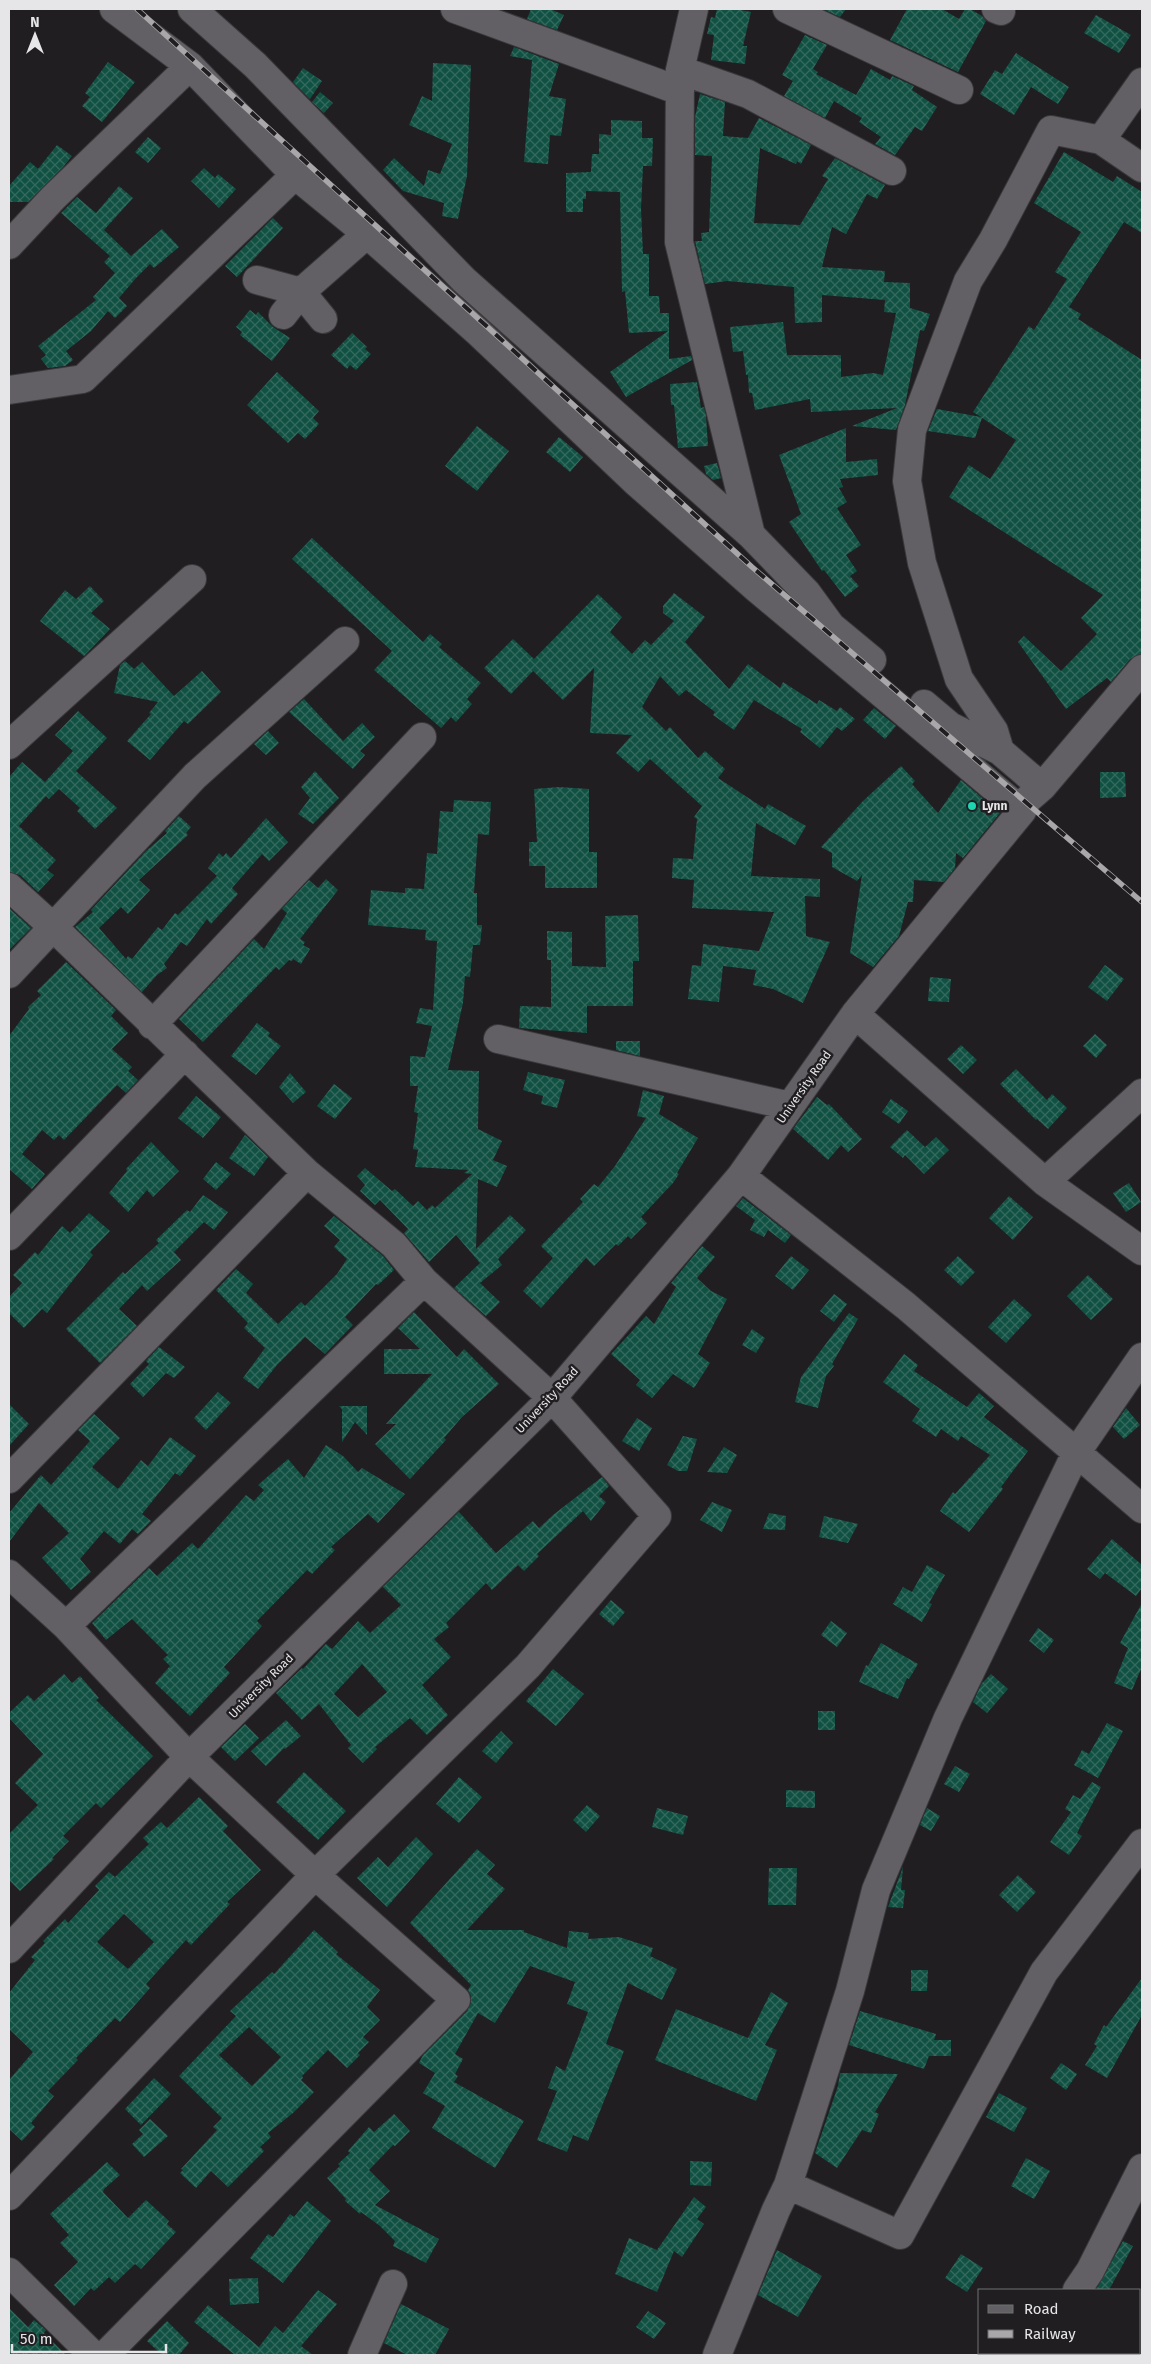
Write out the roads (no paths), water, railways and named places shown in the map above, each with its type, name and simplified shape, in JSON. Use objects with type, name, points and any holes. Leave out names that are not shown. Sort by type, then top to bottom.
[{"type":"street","points":[[114,9],[190,66],[295,175],[367,234],[478,333],[637,483],[756,588],[1030,800]]},
{"type":"street","points":[[192,9],[255,65],[464,280],[751,535],[807,593],[831,626],[950,726],[1000,751]]},
{"type":"street","points":[[455,9],[680,80],[748,94],[892,171]]},
{"type":"street","points":[[694,9],[680,80],[679,242],[751,535]]},
{"type":"street","points":[[787,9],[959,90]]},
{"type":"street","points":[[9,245],[53,198],[190,66]]},
{"type":"street","points":[[1101,140],[1142,82]]},
{"type":"street","points":[[1030,800],[1000,751],[994,731],[960,679],[922,562],[907,481],[912,430],[968,281],[993,240],[1051,130],[1101,140],[1142,168]]},
{"type":"street","points":[[9,390],[83,379],[295,175]]},
{"type":"street","points":[[282,315],[300,292],[367,234]]},
{"type":"street","points":[[257,280],[300,292],[323,319]]},
{"type":"street","points":[[9,744],[192,579]]},
{"type":"street","points":[[9,974],[195,776],[345,641]]},
{"type":"street","name":"University Road","points":[[9,1949],[189,1757],[552,1398],[741,1176],[855,1014],[1030,800],[1142,669]]},
{"type":"street","points":[[152,1025],[422,737]]},
{"type":"street","points":[[9,888],[53,927],[152,1025],[185,1054],[307,1173],[394,1245],[424,1281],[552,1398],[656,1516],[528,1666],[315,1875],[9,2196]]},
{"type":"street","points":[[855,1014],[1044,1182],[1142,1251]]},
{"type":"street","points":[[498,1039],[790,1106]]},
{"type":"street","points":[[9,1236],[185,1054]]},
{"type":"street","points":[[1044,1182],[1142,1093]]},
{"type":"street","points":[[9,1479],[307,1173]]},
{"type":"street","points":[[741,1176],[906,1306],[1142,1509]]},
{"type":"street","points":[[66,1626],[424,1281]]},
{"type":"street","points":[[717,2355],[788,2185],[850,1991],[876,1890],[948,1718],[1076,1452],[1142,1358]]},
{"type":"street","points":[[9,1574],[66,1626],[189,1757],[315,1875],[456,2000],[105,2355]]},
{"type":"street","points":[[788,2185],[900,2235],[1044,1972],[1142,1843]]},
{"type":"street","points":[[1078,2289],[1090,2271],[1142,2168]]},
{"type":"street","points":[[9,2272],[93,2355]]},
{"type":"street","points":[[362,2355],[394,2284]]},
{"type":"railway","points":[[137,9],[752,567],[1142,902]]},
{"type":"place","name":"Lynn","points":[[972,806]]}]
